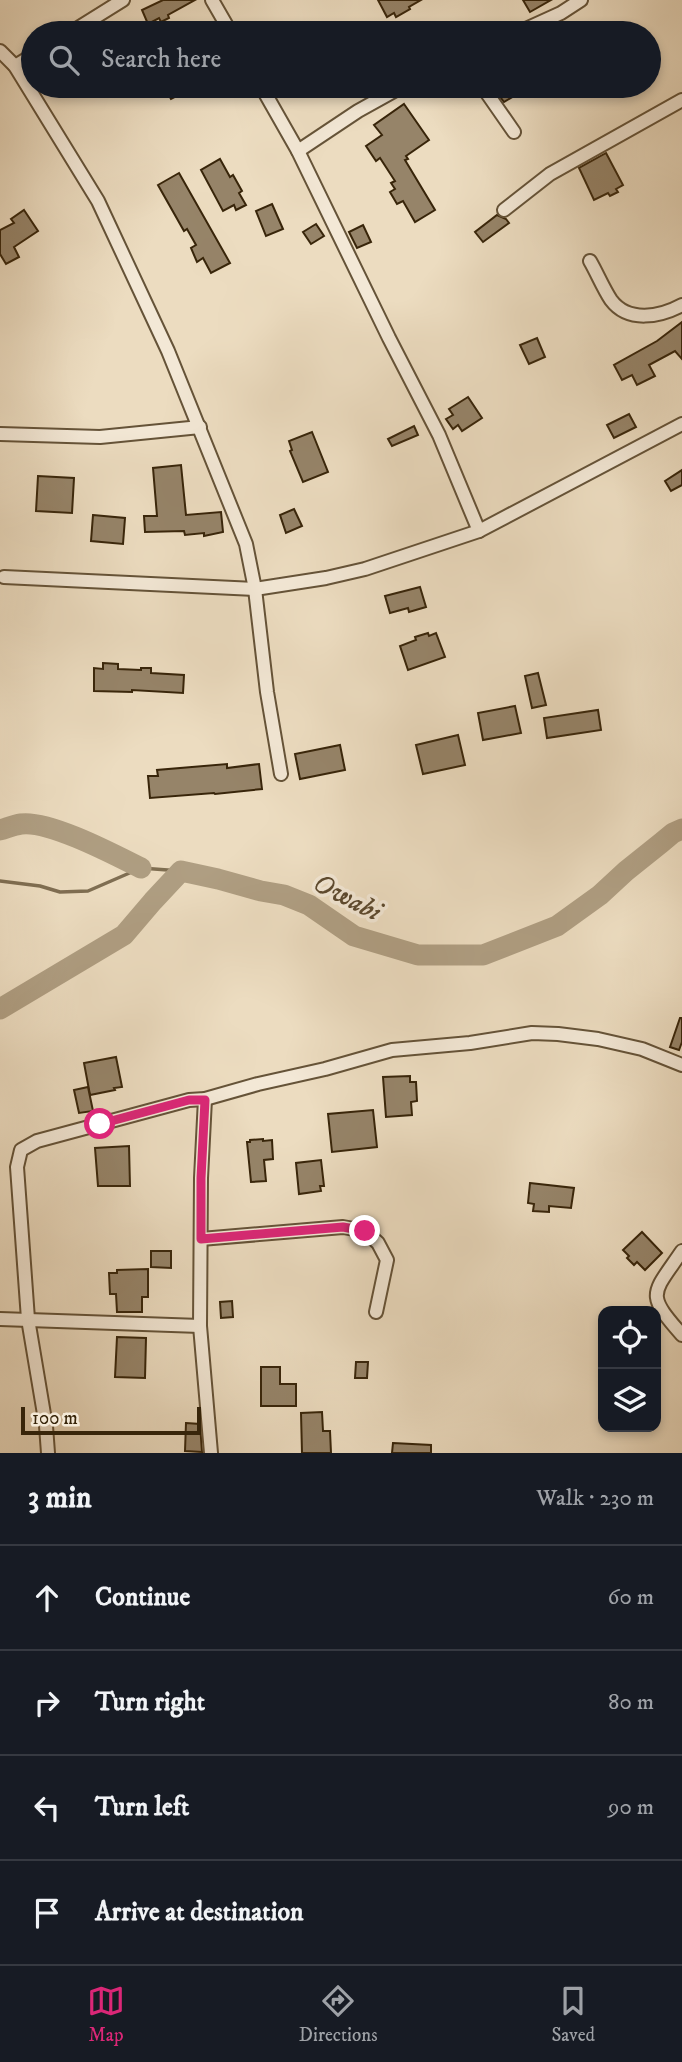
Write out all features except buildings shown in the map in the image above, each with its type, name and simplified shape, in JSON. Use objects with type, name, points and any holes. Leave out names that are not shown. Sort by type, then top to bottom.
[{"type":"street","points":[[89,21],[123,0]]},
{"type":"street","points":[[212,0],[224,21]]},
{"type":"street","points":[[543,21],[581,0]]},
{"type":"street","points":[[0,51],[21,76]]},
{"type":"street","points":[[15,66],[21,62]]},
{"type":"street","points":[[35,98],[98,201],[168,351],[246,544],[255,589],[267,692],[281,774]]},
{"type":"street","points":[[268,98],[298,151],[439,435],[479,531]]},
{"type":"street","points":[[298,151],[381,98]]},
{"type":"street","points":[[490,98],[514,132]]},
{"type":"street","points":[[504,211],[550,174],[682,100]]},
{"type":"street","points":[[590,261],[613,302],[630,314],[648,317],[682,305]]},
{"type":"street","points":[[4,577],[255,589],[298,584],[365,569],[479,531],[682,424]]},
{"type":"street","points":[[0,434],[100,437],[200,427]]},
{"type":"street","points":[[48,1453],[28,1319],[17,1167],[22,1150],[37,1141],[392,1050],[470,1043],[532,1033],[558,1034],[598,1039],[642,1049],[682,1065]]},
{"type":"street","points":[[205,1100],[201,1178],[200,1326],[211,1453]]},
{"type":"street","points":[[201,1239],[343,1227],[365,1231],[378,1243],[387,1260],[376,1312]]},
{"type":"street","points":[[682,1251],[661,1281],[655,1295],[663,1314],[682,1335]]},
{"type":"street","points":[[0,1319],[200,1326]]},
{"type":"waterway","points":[[0,830],[21,824],[48,827],[141,868]]},
{"type":"waterway","name":"Owabi","points":[[0,1009],[124,935],[181,871],[284,895],[309,905],[354,936],[418,955],[483,955],[557,926],[600,895],[673,833],[682,829]]},
{"type":"waterway","points":[[0,881],[40,886],[60,892],[88,891],[141,868],[181,871]]},
{"type":"route","points":[[100,1124],[189,1100],[205,1100],[201,1239],[343,1227],[365,1231]]}]
